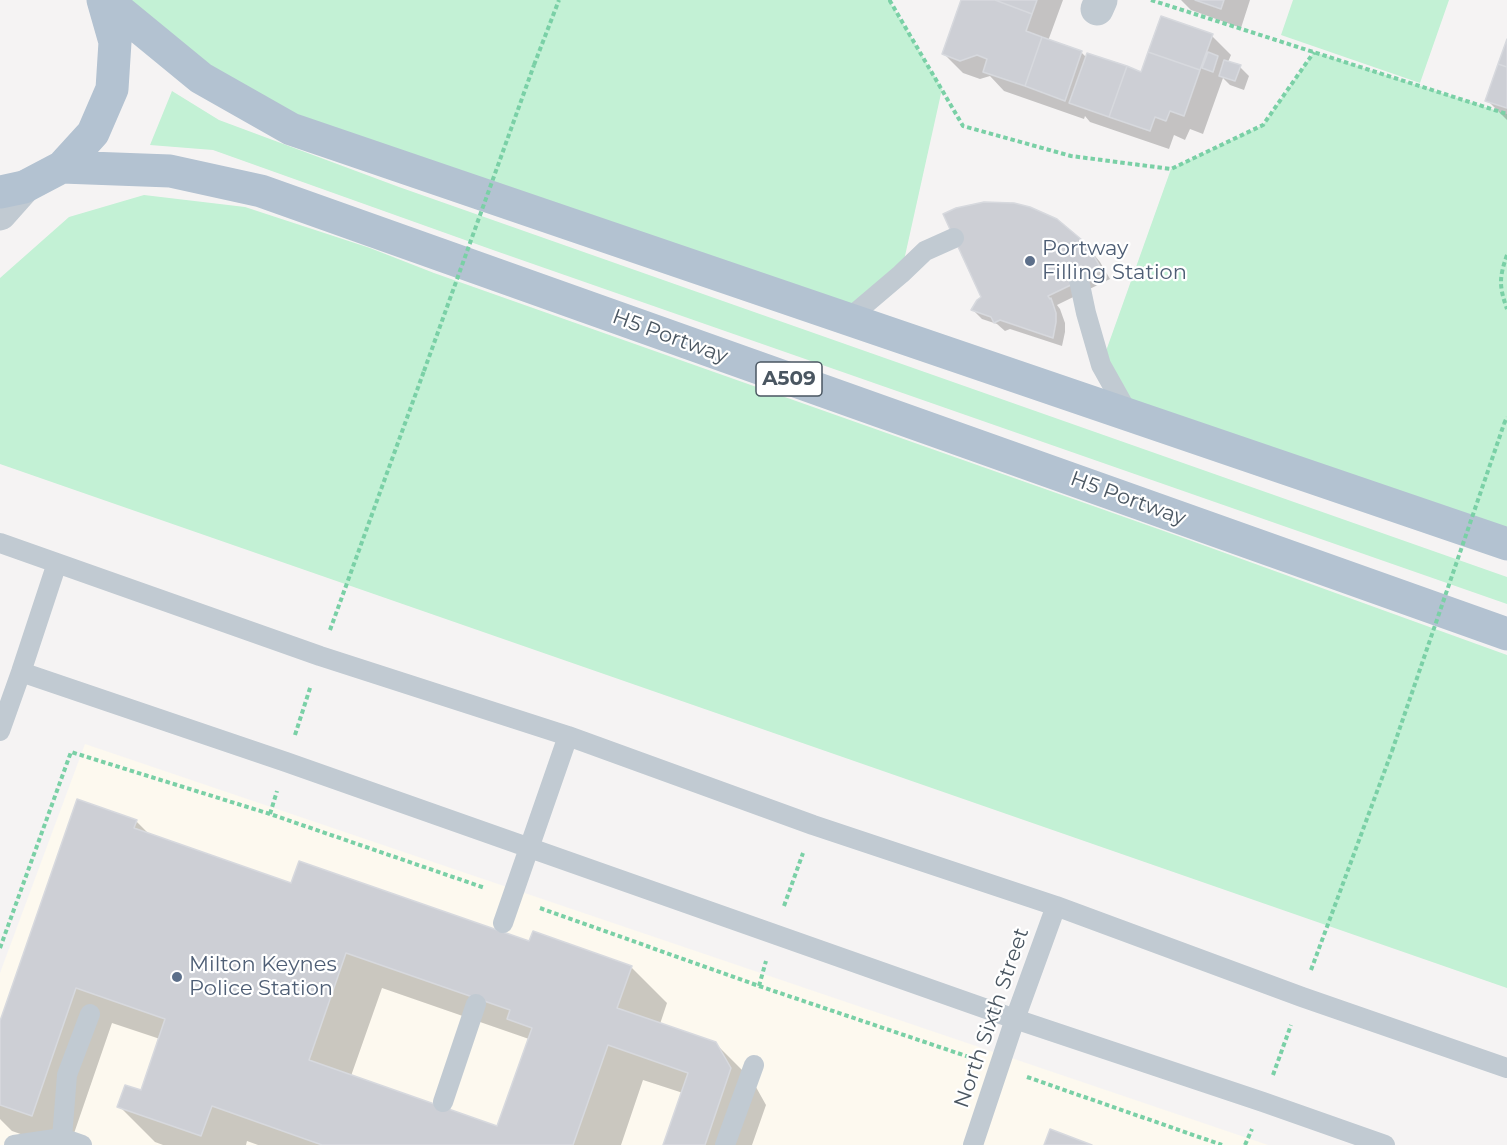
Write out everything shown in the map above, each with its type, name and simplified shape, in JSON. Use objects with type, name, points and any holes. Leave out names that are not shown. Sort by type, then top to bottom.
[{"type":"main road","points":[[12,190],[62,167],[93,132],[112,89],[115,42],[104,0]]},
{"type":"main road","points":[[104,0],[201,78],[291,129],[1507,544]]},
{"type":"main road","name":"H5 Portway","points":[[62,167],[170,171],[261,191],[1507,634]]},
{"type":"street","points":[[0,214],[12,190]]},
{"type":"lane","points":[[848,319],[925,251],[954,238]]},
{"type":"lane","points":[[1079,280],[1101,365],[1129,415]]},
{"type":"lane","points":[[0,543],[320,656],[568,736],[813,825],[1056,906],[1302,997],[1507,1068]]},
{"type":"lane","points":[[0,730],[57,563]]},
{"type":"lane","points":[[21,672],[286,762],[1015,1019],[1385,1145]]},
{"type":"lane","points":[[503,923],[568,736]]},
{"type":"lane","name":"North Sixth Street","points":[[973,1145],[1056,906]]},
{"type":"lane","points":[[443,1102],[476,1004]]},
{"type":"lane","points":[[62,1138],[67,1075],[90,1014]]},
{"type":"lane","points":[[725,1145],[754,1065]]},
{"type":"lane","points":[[0,1140],[14,1145],[62,1138],[82,1145]]},
{"type":"path","points":[[286,762],[320,656],[559,0]]},
{"type":"path","points":[[890,0],[963,126],[1071,156],[1160,168],[1171,169],[1263,125],[1314,52]]},
{"type":"path","points":[[1151,0],[1507,114]]},
{"type":"path","points":[[1507,255],[1501,273],[1501,292],[1507,309]]},
{"type":"path","points":[[1245,1145],[1263,1102],[1392,751],[1507,417]]},
{"type":"path","points":[[0,948],[71,752],[270,814],[512,897],[759,986],[1222,1145]]},
{"type":"shaded area","points":[[85,744],[1268,1145],[0,1145],[0,973]]},
{"type":"green space","points":[[106,0],[890,0],[942,89],[901,274],[848,319],[291,129]]},
{"type":"green space","points":[[1293,0],[1449,0],[1420,83],[1281,35]]},
{"type":"green space","points":[[1314,52],[1507,114],[1507,544],[1129,415],[1101,365],[1171,169],[1263,125]]},
{"type":"green space","points":[[172,91],[219,120],[399,187],[1507,577],[1507,604],[213,150],[150,145]]},
{"type":"green space","points":[[144,195],[245,207],[370,248],[434,273],[1507,655],[1507,988],[0,464],[0,278],[69,217]]},
{"type":"building","points":[[961,0],[995,0],[1032,14],[1026,31],[1042,37],[1025,86],[983,72],[987,59],[977,55],[960,61],[942,54]]},
{"type":"building","points":[[995,0],[1037,0],[1032,14]]},
{"type":"building","points":[[1195,0],[1224,0],[1221,9]]},
{"type":"building","points":[[1161,16],[1213,34],[1200,70],[1148,52]]},
{"type":"building","points":[[1042,37],[1082,51],[1065,101],[1025,86]]},
{"type":"building","points":[[1507,39],[1507,67],[1498,64]]},
{"type":"building","points":[[1148,52],[1200,70],[1184,116],[1170,111],[1166,121],[1155,117],[1150,131],[1109,117],[1127,66],[1141,72]]},
{"type":"building","points":[[1208,52],[1218,56],[1213,72],[1202,68]]},
{"type":"building","points":[[1087,53],[1127,66],[1109,117],[1069,103]]},
{"type":"building","points":[[1224,60],[1241,65],[1235,81],[1219,76]]},
{"type":"building","points":[[1498,64],[1507,67],[1507,108],[1485,101]]},
{"type":"building","name":"Portway Filling Station","points":[[984,202],[1014,203],[1030,207],[1057,219],[1082,240],[1102,270],[1048,296],[1051,298],[1056,313],[1053,338],[1000,320],[994,323],[991,317],[971,310],[981,297],[943,214],[956,208]]},
{"type":"building","name":"Milton Keynes Police Station","points":[[77,799],[137,820],[134,828],[291,883],[299,861],[529,941],[533,931],[632,966],[617,1008],[716,1042],[731,1068],[705,1145],[663,1145],[688,1073],[608,1045],[573,1145],[322,1145],[212,1106],[201,1136],[117,1107],[125,1085],[141,1090],[165,1019],[76,988],[32,1116],[0,1105],[0,1021]],"holes":[[[346,953],[510,1010],[507,1019],[532,1028],[497,1126],[309,1060]]]},
{"type":"building","points":[[1050,1129],[1092,1145],[1044,1145]]},
{"type":"place","name":"Portway Filling Station","points":[[1030,261]]},
{"type":"place","name":"Milton Keynes Police Station","points":[[177,977]]}]
